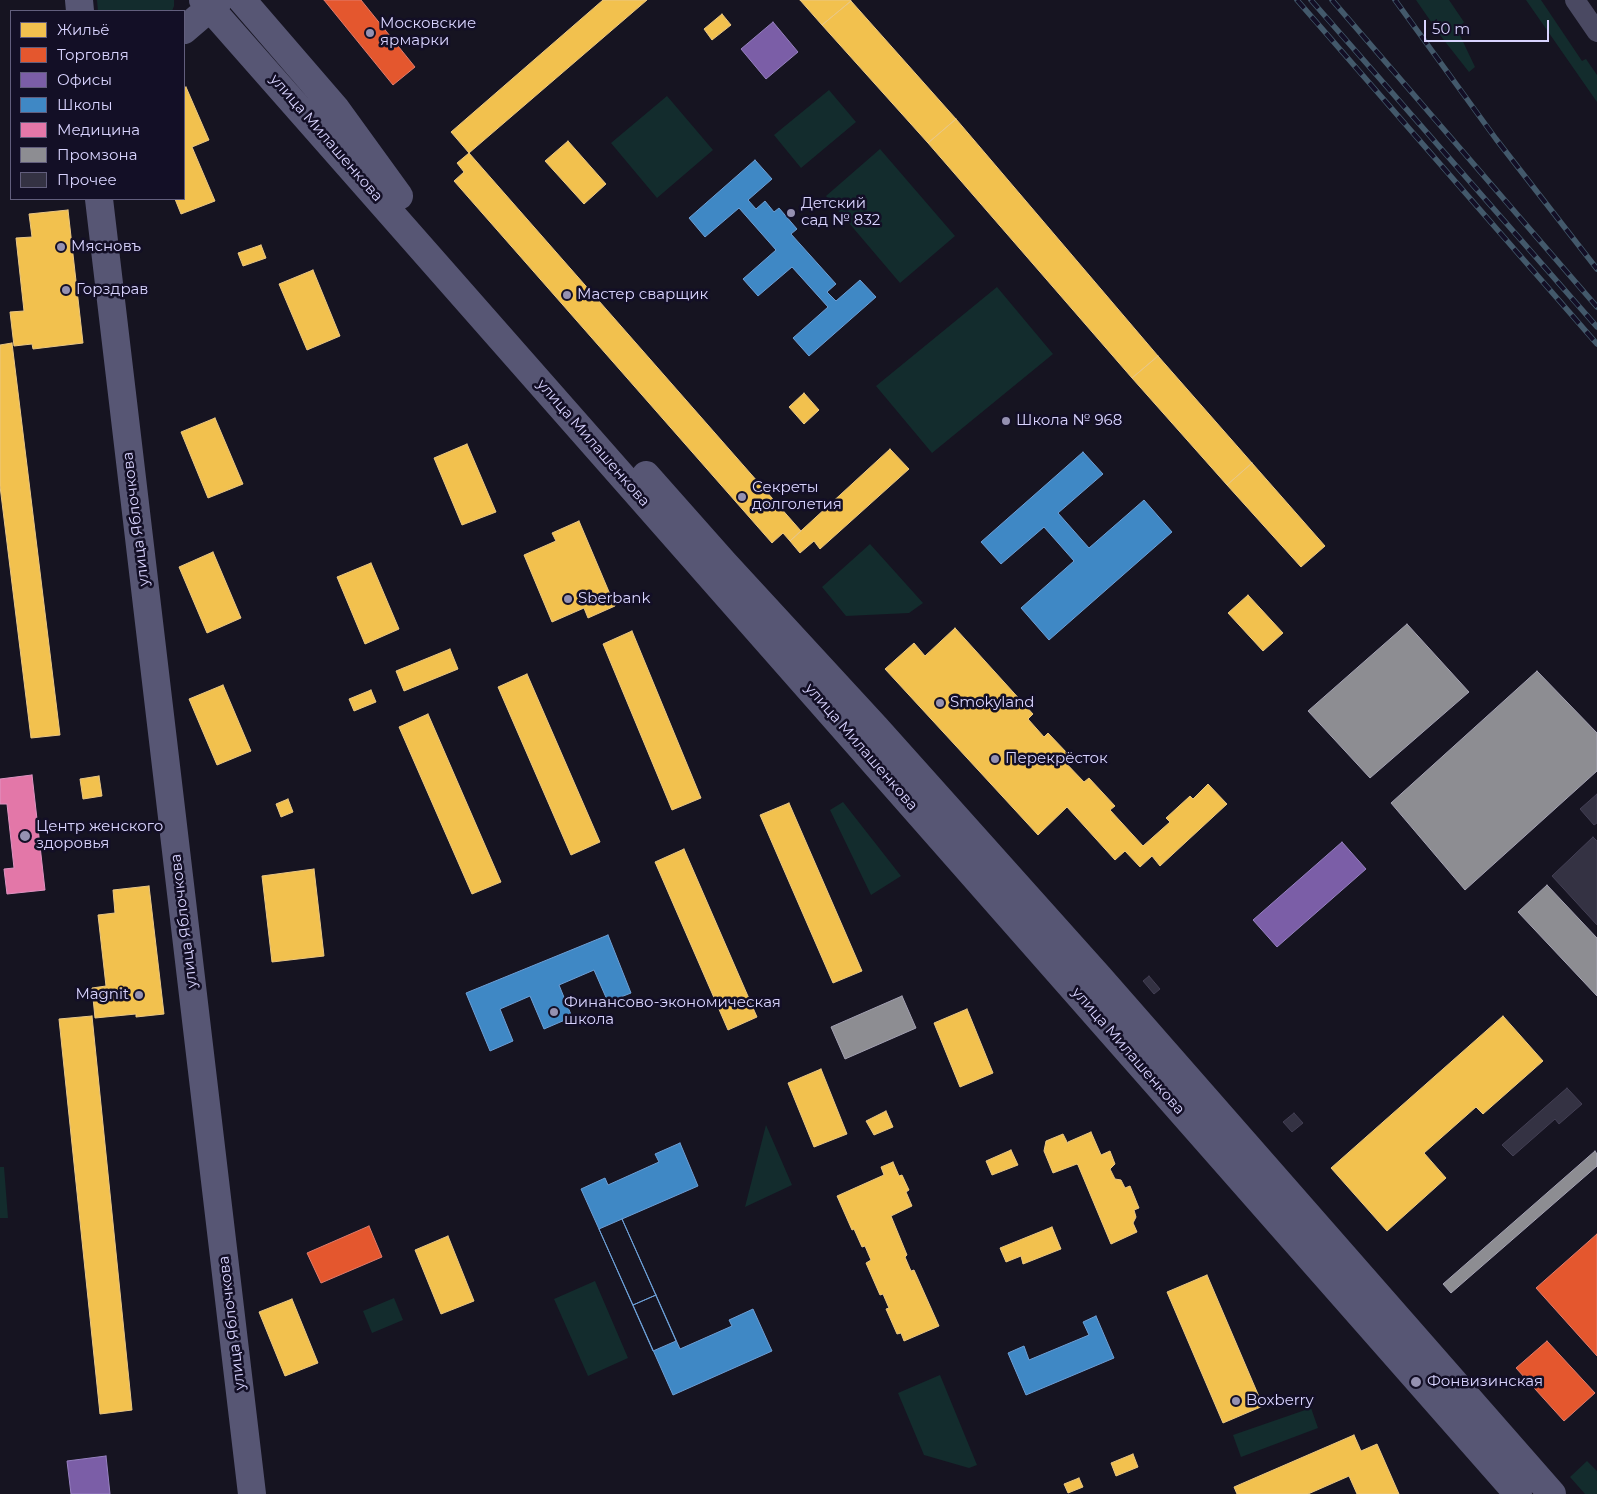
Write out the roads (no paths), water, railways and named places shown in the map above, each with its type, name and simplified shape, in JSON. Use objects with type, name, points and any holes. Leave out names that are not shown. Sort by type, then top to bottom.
[{"type":"main road","name":"улица Милашенкова","points":[[242,0],[336,110],[390,185],[441,245],[724,563],[876,728],[1105,984],[1552,1494]]},
{"type":"main road","name":"улица Милашенкова","points":[[211,3],[1518,1494]]},
{"type":"main road","points":[[185,29],[211,3]]},
{"type":"main road","name":"улица Яблочкова","points":[[99,200],[252,1494]]},
{"type":"street","points":[[1575,0],[1597,32]]},
{"type":"railway","points":[[1297,0],[1597,344]]},
{"type":"railway","points":[[1311,0],[1597,327]]},
{"type":"railway","points":[[1332,0],[1597,307]]},
{"type":"railway","points":[[1395,0],[1496,139],[1597,269]]},
{"type":"place","name":"Московские ярмарки","points":[[370,33]]},
{"type":"place","name":"Детский сад № 832","points":[[791,213]]},
{"type":"place","name":"Мясновъ","points":[[61,247]]},
{"type":"place","name":"Горздрав","points":[[66,290]]},
{"type":"place","name":"Мастер сварщик","points":[[567,295]]},
{"type":"place","name":"Школа № 968","points":[[1006,421]]},
{"type":"place","name":"Секреты долголетия","points":[[742,497]]},
{"type":"place","name":"Sberbank","points":[[568,599]]},
{"type":"place","name":"Smokyland","points":[[940,703]]},
{"type":"place","name":"Перекрёсток","points":[[995,759]]},
{"type":"place","name":"Центр женского здоровья","points":[[25,836]]},
{"type":"place","name":"Magnit","points":[[139,995]]},
{"type":"place","name":"Финансово-экономическая школа","points":[[554,1012]]},
{"type":"place","name":"Фонвизинская","points":[[1416,1382]]},
{"type":"place","name":"Boxberry","points":[[1236,1401]]}]
